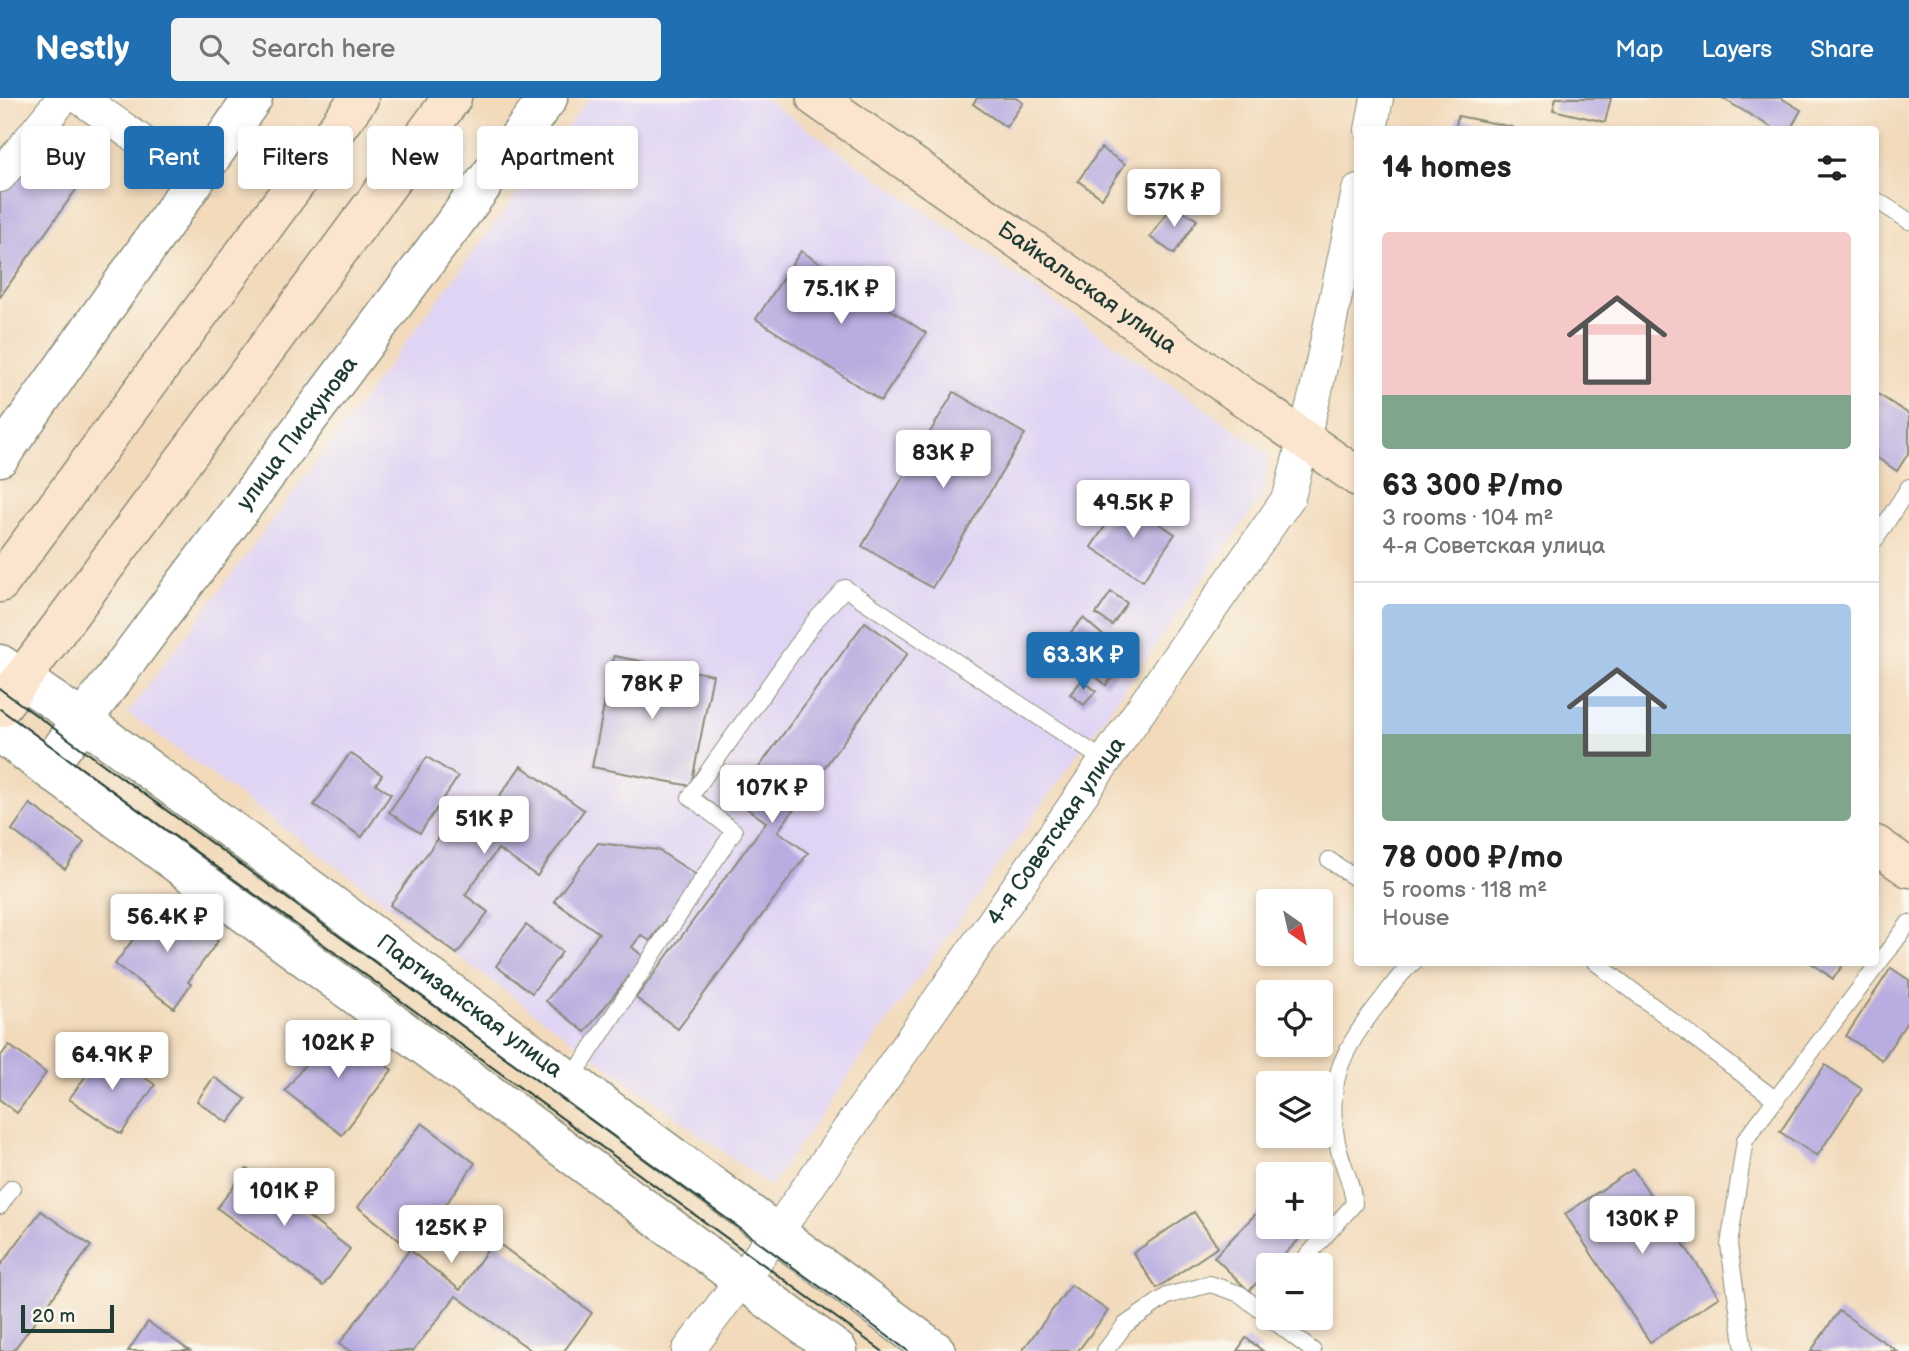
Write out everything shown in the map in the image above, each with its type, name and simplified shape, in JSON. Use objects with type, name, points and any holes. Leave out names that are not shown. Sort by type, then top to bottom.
[{"type":"main road","points":[[0,583],[359,98]]},
{"type":"main road","points":[[7,684],[452,98]]},
{"type":"main road","name":"Байкальская улица","points":[[816,98],[1354,474]]},
{"type":"main road","points":[[1879,847],[1909,868]]},
{"type":"street","points":[[0,176],[63,98]]},
{"type":"street","points":[[80,98],[124,129]]},
{"type":"street","points":[[224,139],[253,98]]},
{"type":"street","name":"улица Пискунова","points":[[47,768],[548,98]]},
{"type":"street","points":[[1372,126],[1377,98]]},
{"type":"street","points":[[0,457],[189,189]]},
{"type":"street","name":"4-я Советская улица","points":[[688,1351],[777,1232],[1289,497],[1316,391],[1354,210]]},
{"type":"street","name":"Партизанская улица","points":[[7,684],[82,720],[936,1351]]},
{"type":"street","points":[[0,733],[838,1351]]},
{"type":"lane","points":[[1879,202],[1909,221]]},
{"type":"lane","points":[[1879,534],[1909,487]]},
{"type":"lane","points":[[571,1080],[734,831],[690,797],[814,622],[845,588],[1105,761]]},
{"type":"lane","points":[[1328,860],[1354,877]]},
{"type":"lane","points":[[1879,963],[1909,923]]},
{"type":"lane","points":[[1310,1253],[1354,1204],[1352,1182],[1337,1144],[1333,1100],[1338,1066],[1353,1035],[1411,966]]},
{"type":"lane","points":[[1600,966],[1776,1100]]},
{"type":"lane","points":[[1744,1351],[1729,1245],[1745,1140],[1877,966]]},
{"type":"lane","points":[[0,1206],[12,1188]]},
{"type":"lane","points":[[1105,1351],[1125,1325],[1167,1296],[1210,1284],[1240,1294],[1256,1304]]},
{"type":"lane","points":[[1289,1330],[1313,1351]]},
{"type":"shaded area","points":[[589,98],[764,98],[1268,453],[1265,492],[770,1186],[128,713],[521,189],[638,189],[638,126],[568,126]]},
{"type":"building","points":[[977,98],[1016,98],[1023,103],[1006,127],[973,104]]},
{"type":"building","points":[[1556,98],[1611,98],[1605,122],[1553,110]]},
{"type":"building","points":[[1722,98],[1781,98],[1801,110],[1792,126],[1769,126]]},
{"type":"building","points":[[1458,116],[1508,126],[1456,126]]},
{"type":"building","points":[[1101,148],[1125,164],[1102,198],[1078,181]]},
{"type":"building","points":[[21,153],[21,189],[76,189],[0,297],[0,182]]},
{"type":"building","points":[[1173,204],[1197,220],[1174,254],[1150,237]]},
{"type":"building","points":[[801,251],[926,333],[881,401],[756,319]]},
{"type":"building","points":[[954,392],[1025,434],[932,588],[862,546]]},
{"type":"building","points":[[1879,395],[1909,414],[1909,452],[1897,471],[1879,459]]},
{"type":"building","points":[[1123,500],[1175,534],[1143,581],[1091,547]]},
{"type":"building","points":[[1111,592],[1127,603],[1112,625],[1096,614]]},
{"type":"building","points":[[1083,618],[1129,658],[1106,685],[1059,646]]},
{"type":"building","points":[[865,622],[908,653],[778,831],[808,853],[678,1029],[636,998],[766,822],[735,800]]},
{"type":"building","points":[[614,656],[713,675],[691,786],[592,767]]},
{"type":"building","points":[[1082,680],[1096,691],[1084,705],[1070,694]]},
{"type":"building","points":[[350,753],[382,775],[376,784],[391,794],[362,837],[314,805]]},
{"type":"building","points":[[427,757],[458,777],[420,833],[389,812]]},
{"type":"building","points":[[521,766],[584,810],[537,876],[498,849],[465,895],[488,912],[457,954],[390,905],[460,808],[480,823]]},
{"type":"building","points":[[30,804],[84,842],[65,869],[12,830]]},
{"type":"building","points":[[598,843],[658,850],[698,876],[650,941],[641,935],[632,947],[644,957],[585,1032],[546,1001],[599,933],[554,901]]},
{"type":"building","points":[[161,901],[218,941],[188,982],[191,984],[174,1008],[115,964]]},
{"type":"building","points":[[526,925],[562,952],[532,993],[496,966]]},
{"type":"building","points":[[1815,966],[1842,966],[1833,979]]},
{"type":"building","points":[[1891,968],[1909,980],[1909,1019],[1882,1060],[1846,1036]]},
{"type":"building","points":[[334,1026],[392,1070],[342,1135],[285,1091]]},
{"type":"building","points":[[9,1045],[46,1073],[17,1113],[0,1100],[0,1057]]},
{"type":"building","points":[[106,1049],[155,1085],[121,1134],[69,1099]]},
{"type":"building","points":[[1825,1065],[1862,1089],[1817,1156],[1780,1132]]},
{"type":"building","points":[[214,1077],[246,1099],[228,1123],[197,1101]]},
{"type":"building","points":[[422,1123],[475,1163],[412,1252],[460,1290],[494,1240],[592,1313],[564,1351],[532,1351],[456,1296],[413,1351],[350,1351],[339,1344],[410,1249],[358,1207]]},
{"type":"building","points":[[247,1169],[350,1249],[323,1286],[217,1208]]},
{"type":"building","points":[[1633,1169],[1719,1297],[1650,1342],[1565,1214]]},
{"type":"building","points":[[41,1211],[91,1246],[13,1351],[0,1351],[0,1266]]},
{"type":"building","points":[[1194,1212],[1218,1247],[1157,1288],[1133,1253]]},
{"type":"building","points":[[1256,1213],[1256,1239],[1299,1239],[1286,1253],[1256,1253],[1256,1284],[1249,1291],[1214,1257]]},
{"type":"building","points":[[1071,1285],[1108,1311],[1078,1351],[1022,1351]]},
{"type":"building","points":[[1839,1311],[1897,1351],[1811,1351]]},
{"type":"building","points":[[148,1322],[190,1351],[128,1351]]},
{"type":"building","points":[[1246,1338],[1263,1351],[1237,1351]]},
{"type":"tram line","points":[[0,689],[908,1351]]},
{"type":"tram line","points":[[0,709],[882,1351]]}]
